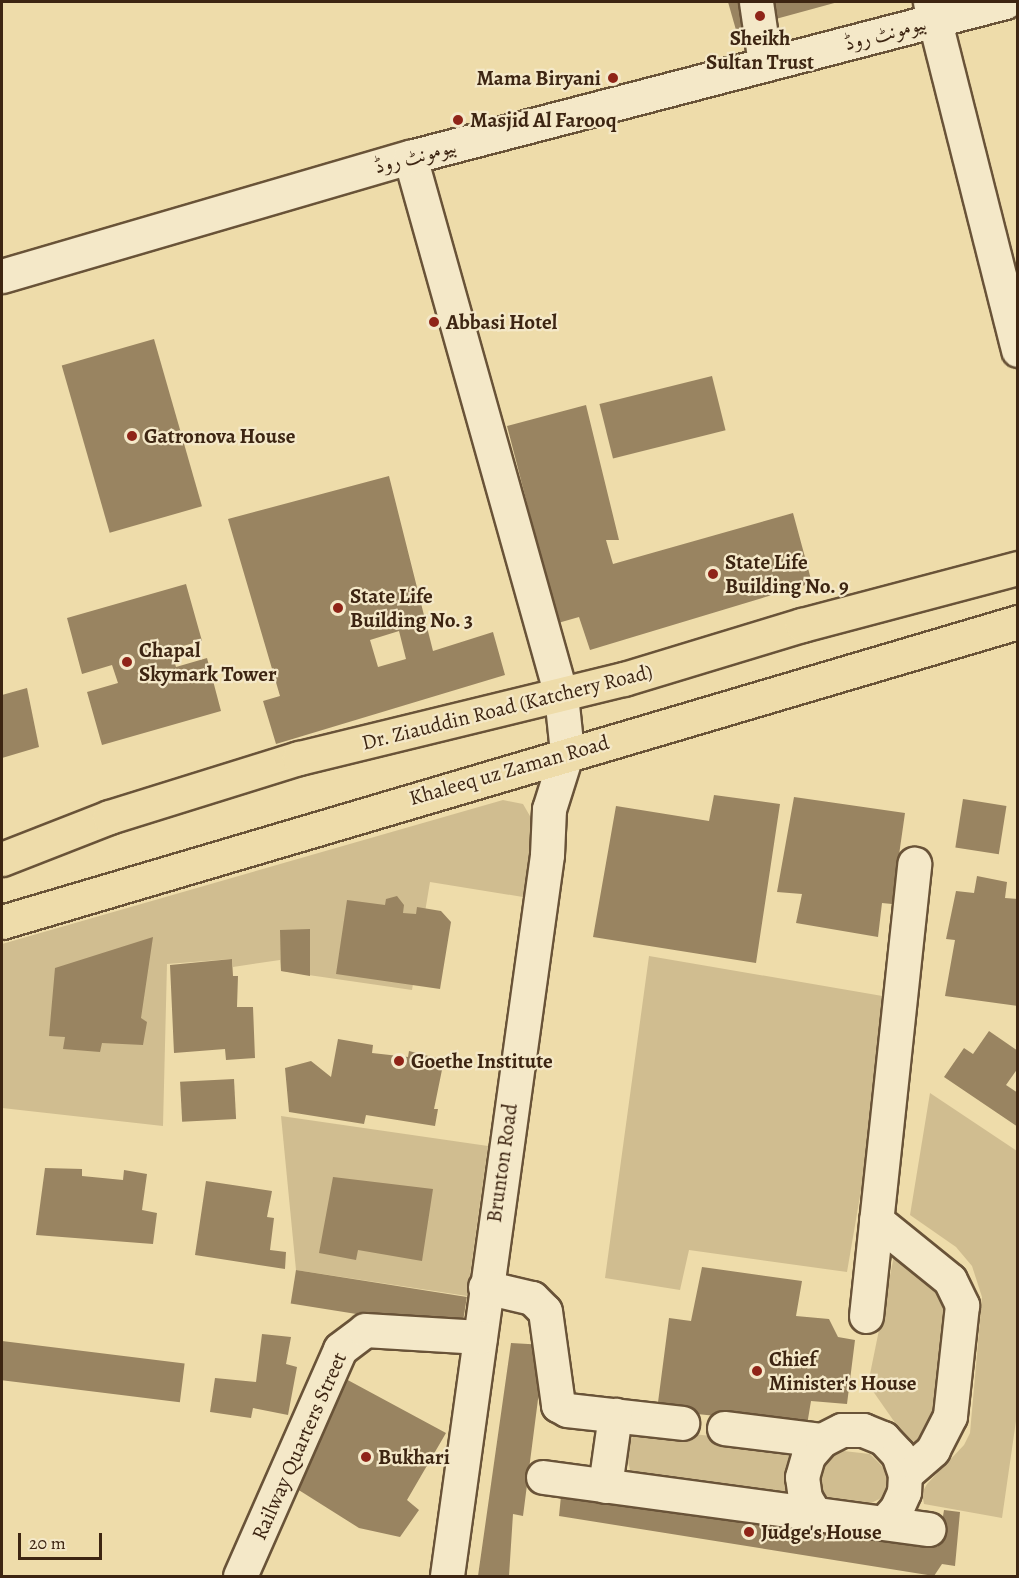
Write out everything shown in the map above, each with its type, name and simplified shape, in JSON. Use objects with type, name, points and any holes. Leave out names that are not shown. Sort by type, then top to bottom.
[{"type":"main road","name":"Dr. Ziauddin Road (Katchery Road)","points":[[2,859],[109,817],[299,758],[561,695],[1017,568]]},
{"type":"main road","name":"Khaleeq uz Zaman Road","points":[[2,922],[567,752],[744,705],[1017,622]]},
{"type":"street","points":[[756,2],[765,64]]},
{"type":"street","name":"بیومونٹ روڈ","points":[[2,276],[410,156],[765,64],[932,11],[1005,2]]},
{"type":"street","points":[[932,11],[1017,350]]},
{"type":"street","points":[[410,156],[561,695],[567,752]]},
{"type":"street","name":"Brunton Road","points":[[447,1576],[485,1287],[547,855],[549,809],[567,752]]},
{"type":"street","points":[[866,1316],[914,864]]},
{"type":"street","points":[[876,1220],[950,1280],[962,1305],[950,1416],[933,1450],[905,1474]]},
{"type":"street","points":[[485,1287],[532,1298],[544,1311],[558,1405],[567,1410],[682,1423]]},
{"type":"street","name":"Railway Quarters Street","points":[[240,1576],[340,1349],[365,1330],[480,1337]]},
{"type":"street","points":[[605,1486],[615,1415]]},
{"type":"street","points":[[724,1428],[822,1440]]},
{"type":"street","points":[[816,1516],[805,1498],[802,1477],[808,1456],[822,1440],[842,1430],[863,1430],[883,1438],[898,1454],[905,1474],[904,1492],[897,1508],[885,1522]]},
{"type":"street","points":[[543,1477],[816,1516],[885,1522],[929,1529]]},
{"type":"shaded area","points":[[503,800],[523,804],[534,823],[523,897],[430,882],[412,990],[281,971],[280,960],[233,967],[232,959],[167,964],[163,1126],[2,1108],[2,944]]},
{"type":"shaded area","points":[[649,956],[894,998],[847,1272],[689,1250],[680,1290],[605,1278]]},
{"type":"shaded area","points":[[930,1093],[1017,1151],[1017,1414],[1002,1518],[924,1504],[922,1493],[927,1484],[964,1445],[970,1433],[982,1297],[972,1266],[956,1247],[910,1215]]},
{"type":"shaded area","points":[[281,1116],[488,1146],[467,1296],[296,1270]]},
{"type":"shaded area","points":[[895,1251],[929,1272],[951,1316],[940,1408],[914,1450],[868,1384]]},
{"type":"shaded area","points":[[640,1428],[870,1454],[890,1474],[890,1485],[885,1496],[860,1509],[646,1481],[630,1470],[627,1456],[629,1442]]},
{"type":"building","name":"Sheikh Sultan Trust","points":[[728,2],[838,2],[736,30]]},
{"type":"building","name":"Gatronova House","points":[[154,339],[202,506],[110,533],[62,365]]},
{"type":"building","points":[[712,376],[726,430],[613,458],[599,404]]},
{"type":"building","points":[[586,405],[619,540],[606,540],[613,564],[793,513],[812,583],[590,650],[579,617],[558,623],[507,426]]},
{"type":"building","points":[[389,476],[433,651],[493,632],[505,675],[276,744],[263,701],[280,696],[228,519]],"holes":[[[399,631],[406,659],[378,667],[370,640]]]},
{"type":"building","name":"Chapal Skymark Tower","points":[[186,584],[202,641],[171,649],[176,667],[207,658],[221,711],[102,745],[87,692],[118,683],[112,665],[82,674],[67,618]]},
{"type":"building","points":[[27,688],[39,747],[2,758],[2,695]]},
{"type":"building","points":[[714,795],[780,804],[756,963],[593,937],[616,806],[709,821]]},
{"type":"building","points":[[794,797],[905,813],[892,904],[882,903],[878,937],[796,923],[802,894],[777,892]]},
{"type":"building","points":[[963,799],[1006,806],[999,854],[955,847]]},
{"type":"building","points":[[977,876],[1007,882],[1005,898],[1018,899],[1018,1006],[945,996],[955,940],[946,939],[956,891],[974,893]]},
{"type":"building","points":[[397,896],[404,905],[403,913],[416,914],[417,907],[441,911],[451,922],[440,989],[336,974],[347,900],[385,905],[386,899]]},
{"type":"building","points":[[310,929],[310,976],[281,971],[280,930]]},
{"type":"building","points":[[153,937],[141,1018],[147,1022],[143,1045],[102,1043],[100,1052],[63,1049],[65,1037],[49,1036],[55,968]]},
{"type":"building","points":[[232,959],[233,976],[238,976],[237,1007],[253,1007],[255,1058],[226,1060],[225,1049],[174,1053],[170,965]]},
{"type":"building","points":[[989,1031],[1018,1051],[1018,1068],[1006,1085],[1018,1093],[1018,1127],[944,1077],[964,1048],[973,1054]]},
{"type":"building","points":[[338,1039],[373,1045],[372,1053],[408,1057],[409,1051],[444,1060],[434,1109],[438,1109],[435,1126],[366,1115],[364,1124],[289,1112],[285,1068],[311,1061],[331,1077]]},
{"type":"building","points":[[234,1079],[236,1119],[182,1122],[180,1082]]},
{"type":"building","points":[[45,1168],[82,1169],[82,1176],[123,1180],[124,1170],[147,1174],[142,1210],[157,1213],[153,1244],[36,1235]]},
{"type":"building","points":[[333,1177],[433,1189],[422,1261],[358,1250],[356,1260],[319,1253]]},
{"type":"building","points":[[206,1181],[272,1191],[267,1217],[274,1218],[270,1250],[286,1252],[285,1269],[195,1255]]},
{"type":"building","name":"Chief Minister's House","points":[[702,1267],[802,1281],[796,1316],[829,1319],[838,1337],[855,1340],[847,1404],[811,1401],[807,1425],[657,1410],[669,1318],[691,1321]]},
{"type":"building","points":[[296,1270],[467,1297],[462,1331],[291,1304]]},
{"type":"building","points":[[262,1334],[291,1337],[286,1364],[297,1367],[288,1415],[253,1408],[251,1418],[210,1412],[215,1378],[256,1382]]},
{"type":"building","points":[[2,1341],[185,1363],[180,1402],[2,1380]]},
{"type":"building","points":[[511,1343],[545,1345],[523,1516],[513,1514],[509,1576],[478,1576]]},
{"type":"building","name":"Bukhari","points":[[344,1378],[446,1433],[407,1500],[419,1510],[400,1537],[359,1528],[286,1482]]},
{"type":"building","name":"Judge's House","points":[[562,1486],[938,1547],[944,1510],[960,1512],[955,1566],[942,1564],[934,1576],[559,1516]]},
{"type":"place","name":"Sheikh Sultan Trust","points":[[760,16]]},
{"type":"place","name":"Mama Biryani","points":[[613,78]]},
{"type":"place","name":"Masjid Al Farooq","points":[[458,120]]},
{"type":"place","name":"Abbasi Hotel","points":[[434,322]]},
{"type":"place","name":"Gatronova House","points":[[132,436]]},
{"type":"place","name":"State Life Building No. 9","points":[[713,574]]},
{"type":"place","name":"State Life Building No. 3","points":[[338,608]]},
{"type":"place","name":"Chapal Skymark Tower","points":[[127,662]]},
{"type":"place","name":"Goethe Institute","points":[[399,1061]]},
{"type":"place","name":"Chief Minister's House","points":[[757,1371]]},
{"type":"place","name":"Bukhari","points":[[366,1457]]},
{"type":"place","name":"Judge's House","points":[[749,1532]]}]
